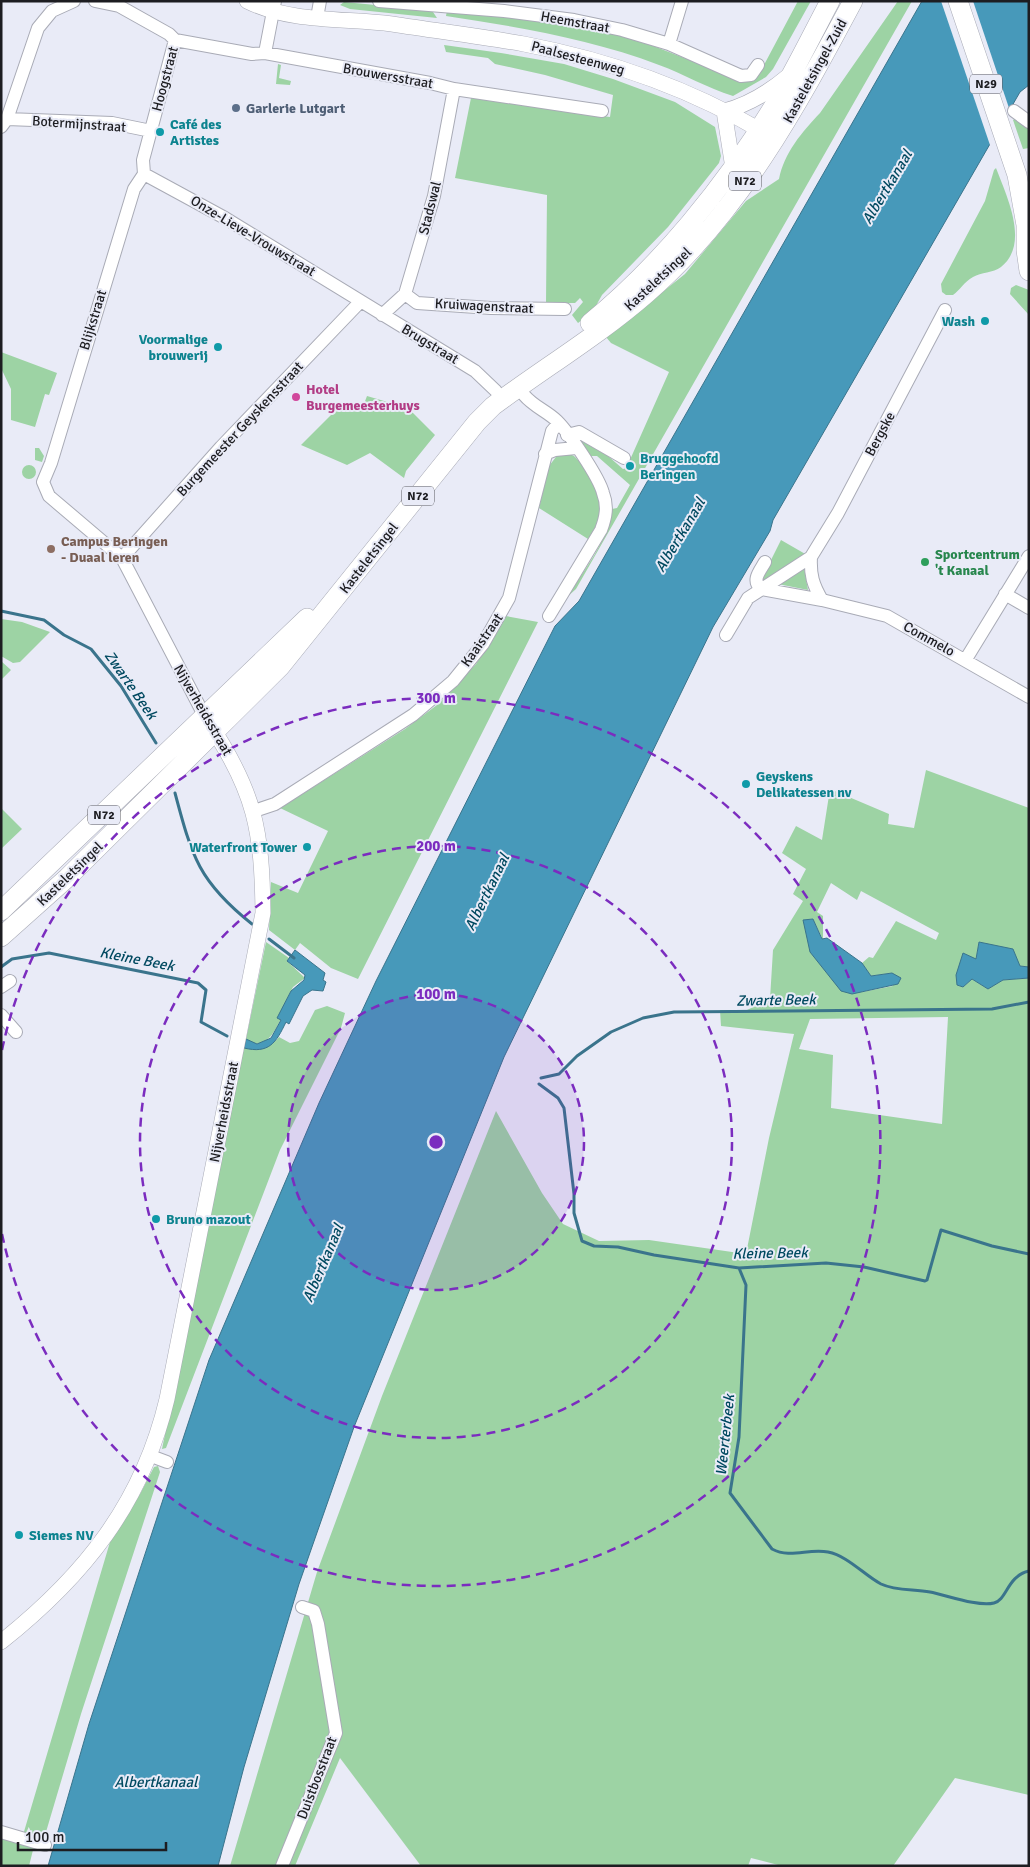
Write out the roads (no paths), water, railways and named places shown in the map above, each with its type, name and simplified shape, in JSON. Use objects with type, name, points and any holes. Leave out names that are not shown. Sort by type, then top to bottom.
[{"type":"main road","name":"Kasteletsingel-Zuid","points":[[759,129],[793,72],[830,1]]},
{"type":"main road","name":"Kasteletsingel-Zuid","points":[[776,139],[806,89],[853,1]]},
{"type":"main road","name":"N29","points":[[958,1],[1016,171],[1029,198]]},
{"type":"main road","name":"Kasteletsingel","points":[[1,937],[67,878],[307,618],[466,417],[496,391],[570,339],[596,318],[681,233],[733,168],[759,129]]},
{"type":"main road","name":"Kasteletsingel","points":[[1,911],[210,725],[280,667],[477,422],[494,406],[646,294],[699,240],[776,139]]},
{"type":"main road","name":"N29","points":[[1016,171],[1026,225],[1029,271]]},
{"type":"street","points":[[4,123],[38,28],[43,20],[57,7],[74,1]]},
{"type":"street","name":"Hoogstraat","points":[[95,1],[126,10],[169,34],[175,40],[143,160],[144,174]]},
{"type":"street","name":"Paalsesteenweg","points":[[247,1],[319,9],[356,22],[366,21],[523,44],[578,56],[678,90],[724,111],[776,139]]},
{"type":"street","name":"Heemstraat","points":[[379,1],[444,4],[574,20],[622,30],[669,44],[741,76],[751,75],[758,65]]},
{"type":"street","points":[[669,44],[682,1]]},
{"type":"street","points":[[265,53],[275,4]]},
{"type":"street","name":"Brouwersstraat","points":[[175,40],[252,54],[265,53],[430,82],[454,89],[602,111]]},
{"type":"street","points":[[733,168],[724,111],[739,107],[762,95],[793,72]]},
{"type":"street","name":"Stadswal","points":[[405,294],[434,196],[454,89]]},
{"type":"street","points":[[1014,111],[1029,122]]},
{"type":"street","name":"Botermijnstraat","points":[[4,123],[112,123],[151,131]]},
{"type":"street","name":"Onze-Lieve-Vrouwstraat","points":[[144,174],[225,218],[360,302]]},
{"type":"street","name":"Blijkstraat","points":[[122,558],[49,496],[43,482],[134,189],[144,174]]},
{"type":"street","points":[[382,315],[405,294]]},
{"type":"street","name":"Kruiwagenstraat","points":[[405,294],[417,303],[491,308],[565,309]]},
{"type":"street","name":"Brugstraat","points":[[360,302],[475,371],[496,391]]},
{"type":"street","name":"Burgemeester Geyskensstraat","points":[[122,558],[221,447],[360,302]]},
{"type":"street","name":"Bergske","points":[[811,557],[838,513],[945,310]]},
{"type":"street","points":[[524,395],[532,404],[559,423],[603,491],[606,502],[605,519],[601,530],[549,616]]},
{"type":"street","name":"Kaaistraat","points":[[254,811],[275,804],[400,724],[453,681],[483,644],[509,598],[545,454],[552,431],[559,423]]},
{"type":"street","points":[[567,435],[579,432],[624,458]]},
{"type":"street","points":[[545,454],[554,450],[576,448]]},
{"type":"street","points":[[966,660],[1029,556]]},
{"type":"street","points":[[726,635],[748,598],[811,557]]},
{"type":"street","points":[[811,557],[810,574],[822,600]]},
{"type":"street","name":"Nijverheidsstraat","points":[[1,1642],[47,1603],[86,1561],[122,1511],[151,1456],[167,1399],[264,913],[262,849],[254,811],[241,777],[210,725],[122,558]]},
{"type":"street","points":[[761,589],[757,585],[756,579],[765,562]]},
{"type":"street","name":"Commelo","points":[[761,589],[822,600],[887,616],[1029,697]]},
{"type":"street","points":[[1005,594],[1029,608]]},
{"type":"street","points":[[1,1014],[16,1032]]},
{"type":"street","points":[[151,1456],[167,1462]]},
{"type":"street","name":"Duistbosstraat","points":[[282,1866],[336,1733],[318,1624],[314,1611],[302,1607]]},
{"type":"street","points":[[1,1832],[45,1845]]},
{"type":"water","name":"Albertkanaal","points":[[922,1],[1029,1],[1029,85],[1020,92],[773,520],[770,531],[713,627],[504,1057],[354,1427],[299,1584],[244,1767],[218,1866],[48,1866],[89,1724],[209,1360],[319,1103],[376,981],[555,626],[579,601]]},
{"type":"water","points":[[813,919],[822,939],[827,938],[862,963],[871,976],[892,973],[901,978],[898,984],[852,994],[841,991],[810,952],[803,920]]},
{"type":"water","points":[[979,942],[1013,949],[1020,966],[1029,967],[1029,978],[1003,980],[988,989],[972,979],[963,987],[957,985],[956,975],[963,953],[976,959]]},
{"type":"water","points":[[295,950],[325,973],[323,980],[326,982],[323,991],[312,990],[303,996],[289,1024],[286,1022],[279,1036],[271,1045],[260,1049],[244,1048],[246,1039],[257,1044],[271,1038],[281,1020],[277,1018],[291,991],[304,980],[305,975],[287,961]]},
{"type":"waterway","name":"Zwarte Beek","points":[[1,611],[44,620],[64,635],[91,649],[121,686],[156,743]]},
{"type":"waterway","name":"Zwarte Beek","points":[[175,793],[187,835],[200,867],[220,895],[252,924]]},
{"type":"waterway","name":"Zwarte Beek","points":[[269,939],[294,958]]},
{"type":"waterway","name":"Kleine Beek","points":[[1,967],[12,959],[49,953],[198,983],[206,990],[201,1022],[227,1036]]},
{"type":"waterway","name":"Zwarte Beek","points":[[541,1078],[559,1074],[577,1056],[611,1032],[643,1018],[674,1012],[992,1009],[1029,1002]]},
{"type":"waterway","name":"Kleine Beek","points":[[539,1084],[558,1098],[564,1108],[574,1194],[574,1213],[582,1241],[594,1246],[618,1247],[654,1255],[739,1268],[826,1263],[864,1267],[925,1281],[927,1280],[941,1230],[992,1246],[1029,1254]]},
{"type":"waterway","name":"Weerterbeek","points":[[739,1268],[746,1285],[739,1437],[730,1493],[772,1549],[786,1553],[828,1552],[842,1557],[881,1584],[887,1586],[930,1592],[987,1604],[998,1601],[1016,1578],[1029,1571]]},
{"type":"place","name":"Garlerie Lutgart","points":[[236,108]]},
{"type":"place","name":"Café des Artistes","points":[[160,132]]},
{"type":"place","name":"Wash","points":[[985,321]]},
{"type":"place","name":"Voormalige brouwerij","points":[[218,347]]},
{"type":"place","name":"Hotel Burgemeesterhuys","points":[[296,397]]},
{"type":"place","name":"Bruggehoofd Beringen","points":[[630,466]]},
{"type":"place","name":"Campus Beringen - Duaal leren","points":[[51,549]]},
{"type":"place","name":"Sportcentrum 't Kanaal","points":[[925,562]]},
{"type":"place","name":"Geyskens Delikatessen nv","points":[[746,784]]},
{"type":"place","name":"Waterfront Tower","points":[[307,847]]},
{"type":"place","name":"Bruno mazout","points":[[156,1219]]},
{"type":"place","name":"Siemes NV","points":[[19,1535]]}]
